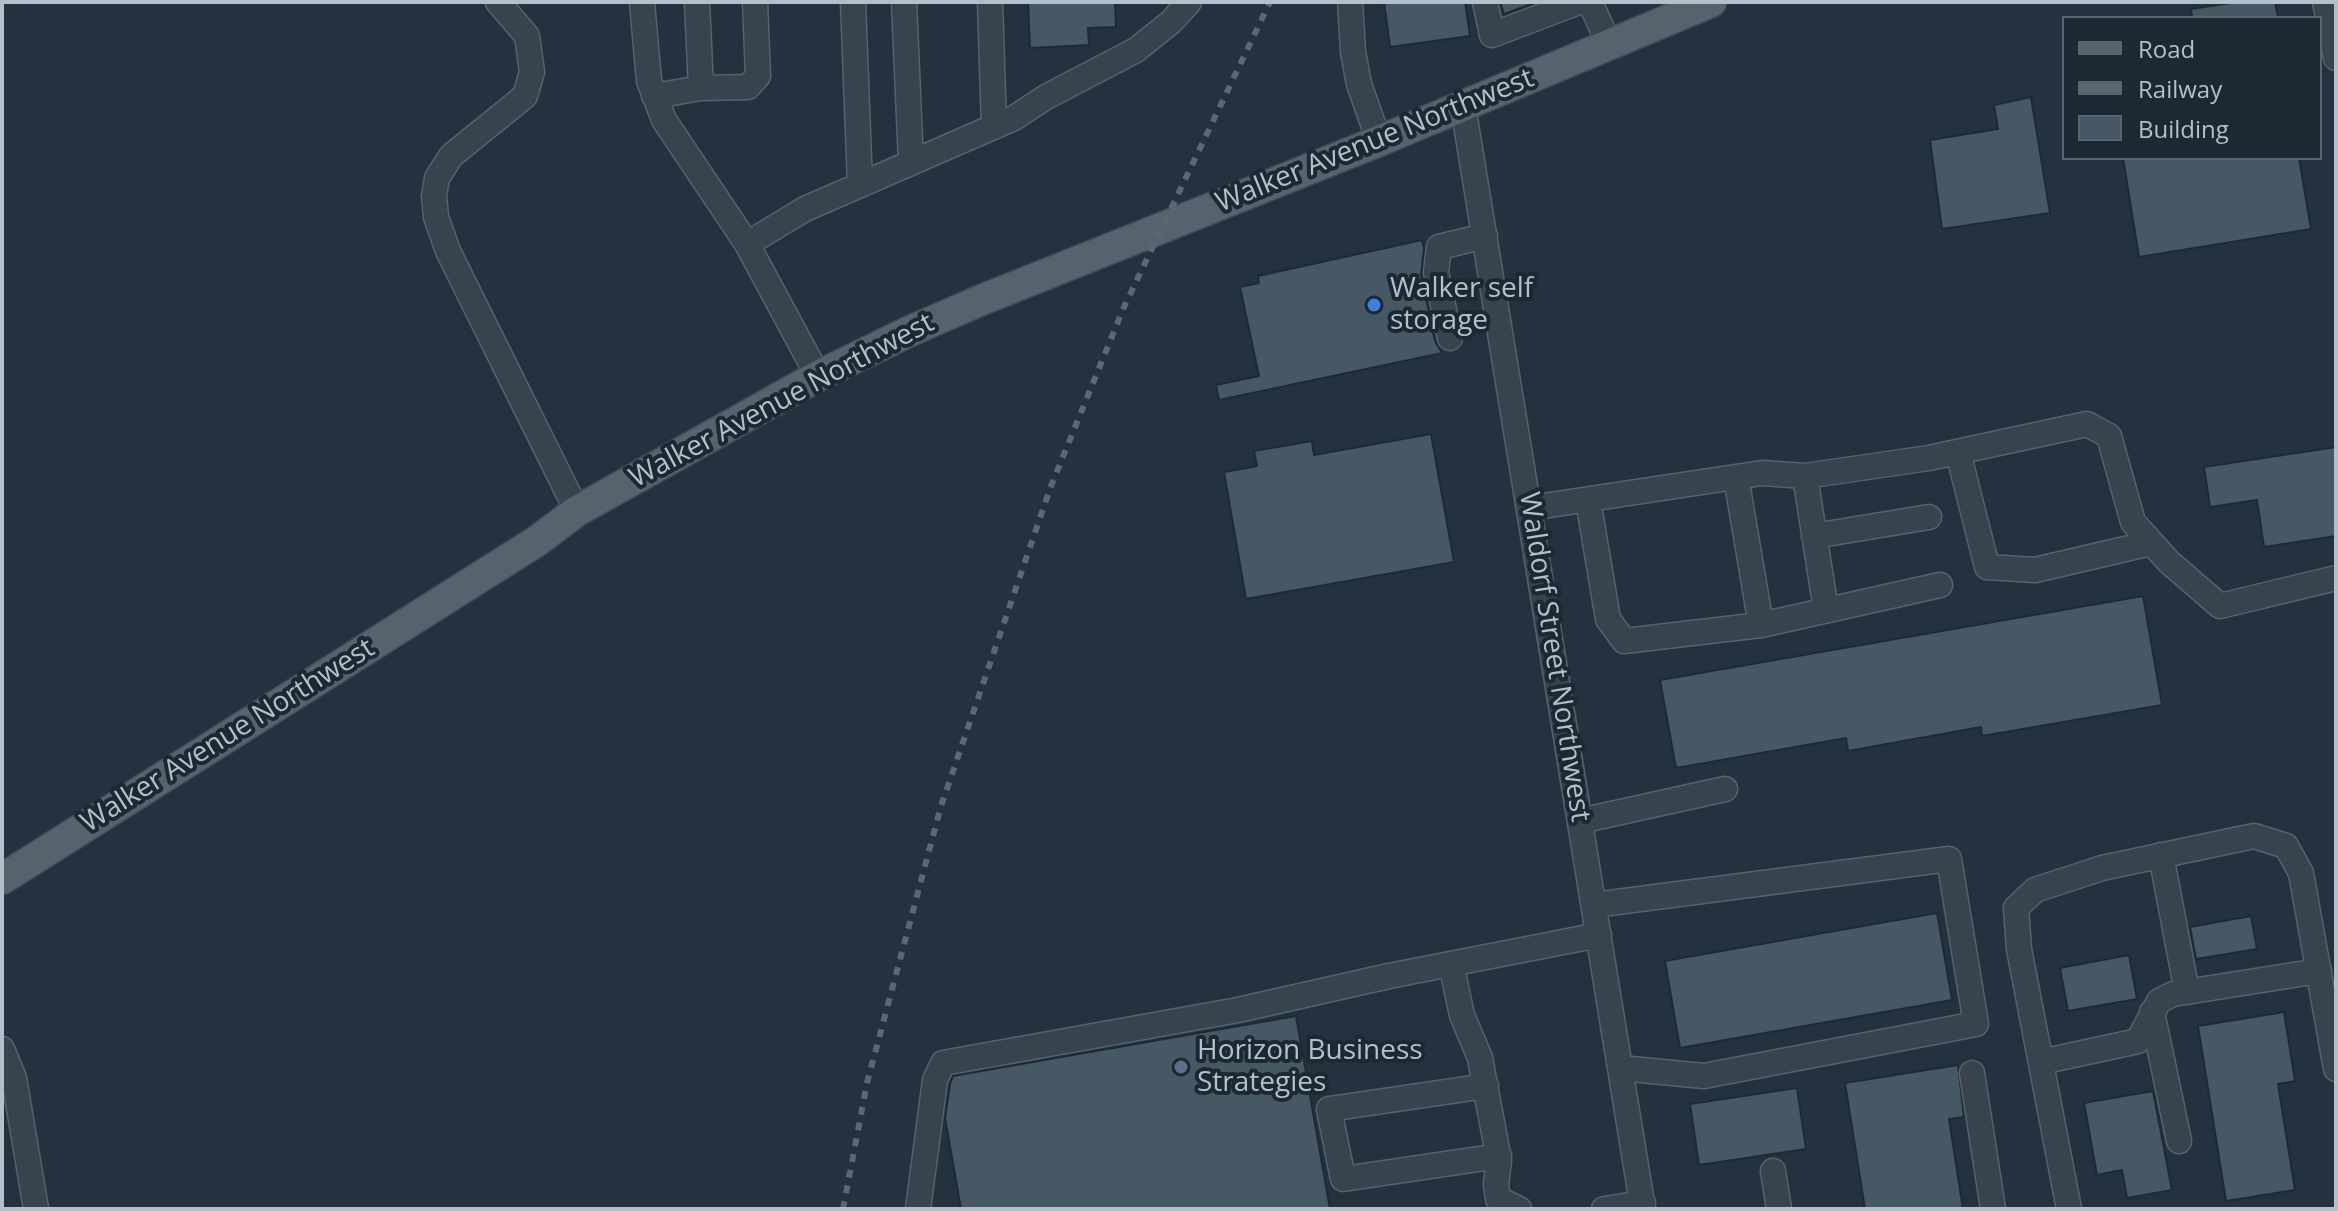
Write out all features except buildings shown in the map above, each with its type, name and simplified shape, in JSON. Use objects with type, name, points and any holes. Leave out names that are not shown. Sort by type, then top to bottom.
[{"type":"main road","name":"Walker Avenue Northwest","points":[[2,879],[526,548],[577,511],[818,376],[979,301],[1379,141],[1711,2]]},
{"type":"street","points":[[498,2],[527,36],[532,72],[525,96],[451,156],[437,178],[434,196],[436,217],[448,251],[577,511]]},
{"type":"street","points":[[642,2],[649,81],[664,120],[747,244],[818,376]]},
{"type":"street","points":[[697,2],[701,88]]},
{"type":"street","points":[[654,96],[701,88],[748,87],[758,76],[755,2]]},
{"type":"street","points":[[853,2],[860,185]]},
{"type":"street","points":[[904,2],[911,163]]},
{"type":"street","points":[[990,2],[994,127]]},
{"type":"street","points":[[747,244],[805,209],[1014,118],[1046,97],[1136,50],[1171,22],[1189,2]]},
{"type":"street","points":[[1350,2],[1353,52],[1359,84],[1379,141]]},
{"type":"street","points":[[1485,2],[1492,35],[1579,2]]},
{"type":"street","points":[[1590,2],[1609,44]]},
{"type":"street","points":[[2325,2],[2336,58]]},
{"type":"street","name":"Waldorf Street Northwest","points":[[1463,106],[1643,1206]]},
{"type":"street","points":[[1450,338],[1436,272],[1439,247],[1485,236]]},
{"type":"street","points":[[1530,508],[1762,473],[1805,476],[1958,452],[2087,424],[2109,436],[2133,522],[2169,562],[2220,606],[2336,578]]},
{"type":"street","points":[[1958,452],[1987,567],[2035,570],[2151,543]]},
{"type":"street","points":[[1805,476],[1826,610]]},
{"type":"street","points":[[1736,477],[1761,625]]},
{"type":"street","points":[[1588,500],[1608,619],[1624,641],[1761,625],[1940,585]]},
{"type":"street","points":[[1814,536],[1929,517]]},
{"type":"street","points":[[1580,821],[1725,789]]},
{"type":"street","points":[[2069,1209],[2019,949],[2016,908],[2035,890],[2102,868],[2254,836],[2286,846],[2301,873],[2336,1069]]},
{"type":"street","points":[[2161,855],[2187,992]]},
{"type":"street","points":[[1594,905],[1949,859],[1976,1024],[1704,1076],[1620,1068]]},
{"type":"street","points":[[918,1209],[935,1080],[943,1063],[1238,1010],[1599,935]]},
{"type":"street","points":[[1451,964],[1462,1015],[1480,1058],[1486,1086],[1499,1156],[1498,1199],[1519,1209]]},
{"type":"street","points":[[2041,1062],[2138,1041],[2152,1010],[2164,997],[2319,971]]},
{"type":"street","points":[[2152,1010],[2179,1141]]},
{"type":"street","points":[[2,1049],[14,1078],[36,1209]]},
{"type":"street","points":[[1972,1073],[1993,1209]]},
{"type":"street","points":[[1486,1086],[1329,1109],[1343,1179],[1499,1156]]},
{"type":"street","points":[[1773,1171],[1779,1209]]},
{"type":"street","points":[[1604,1209],[1643,1206]]},
{"type":"railway","points":[[843,1209],[867,1083],[941,806],[1051,486],[1124,307],[1270,2]]},
{"type":"place","name":"Walker self storage","points":[[1374,305]]},
{"type":"place","name":"Horizon Business Strategies","points":[[1181,1067]]}]
